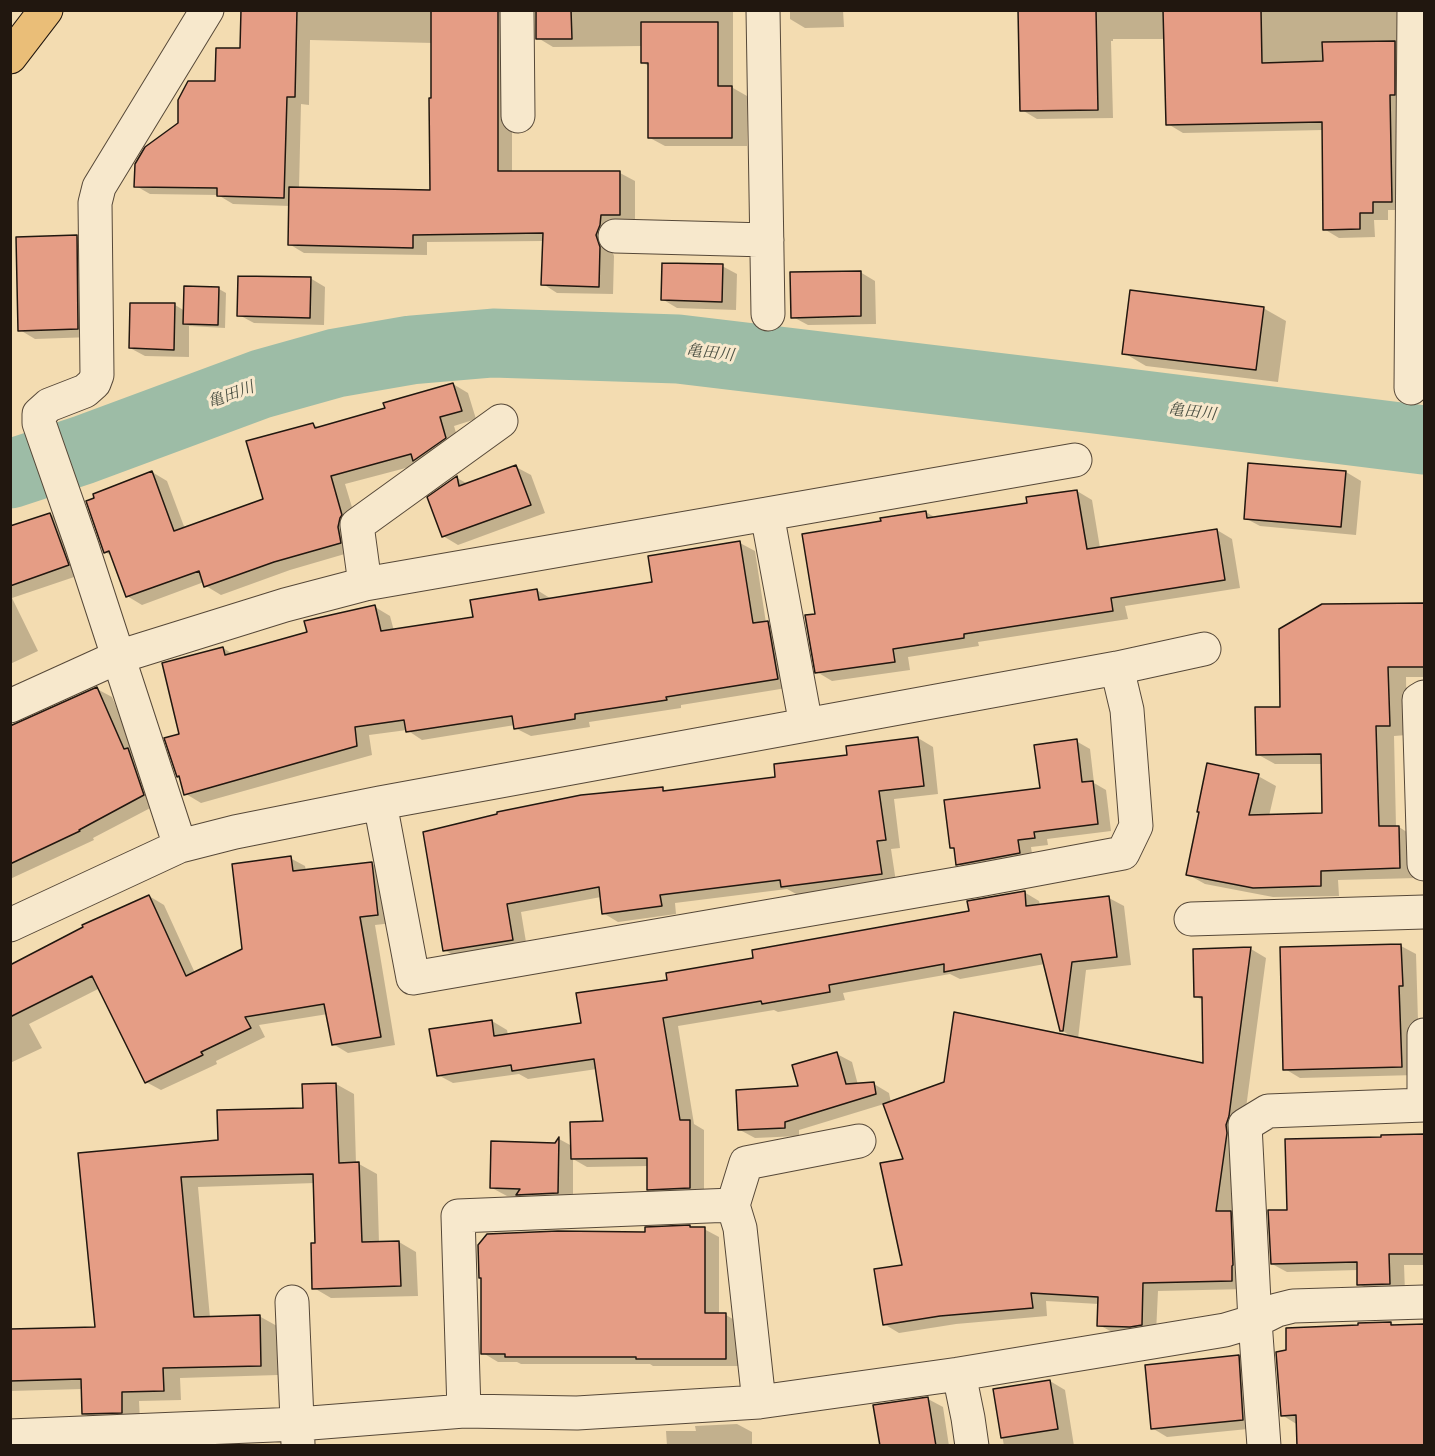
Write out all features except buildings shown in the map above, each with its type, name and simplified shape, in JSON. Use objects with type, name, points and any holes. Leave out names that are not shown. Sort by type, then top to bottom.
[{"type":"highway","points":[[10,57],[46,10]]},
{"type":"street","points":[[180,846],[82,546],[39,423],[39,414],[49,405],[85,391],[94,383],[97,375],[95,203],[99,187],[207,10]]},
{"type":"street","points":[[517,10],[518,116]]},
{"type":"street","points":[[763,10],[768,314]]},
{"type":"street","points":[[1411,388],[1414,10]]},
{"type":"street","points":[[615,236],[767,240]]},
{"type":"street","points":[[365,584],[357,525],[501,421]]},
{"type":"street","points":[[10,706],[118,657],[285,605],[365,584],[1075,460]]},
{"type":"street","points":[[767,514],[807,725]]},
{"type":"street","points":[[10,925],[180,846],[235,832],[380,803],[1117,668],[1204,649]]},
{"type":"street","points":[[380,803],[413,978],[1123,854],[1136,826],[1127,710],[1117,668]]},
{"type":"street","points":[[1425,697],[1419,699],[1425,864]]},
{"type":"street","points":[[1191,919],[1425,912]]},
{"type":"street","points":[[1264,1446],[1245,1125],[1268,1110],[1424,1105],[1425,1035]]},
{"type":"street","points":[[759,1402],[740,1228],[732,1204],[746,1163],[859,1142]]},
{"type":"street","points":[[464,1411],[458,1215],[732,1204]]},
{"type":"street","points":[[292,1302],[298,1435]]},
{"type":"street","points":[[10,1436],[298,1435],[464,1411],[577,1413],[759,1402],[959,1374],[1225,1330],[1293,1306],[1425,1302]]},
{"type":"street","points":[[959,1374],[972,1446]]},
{"type":"waterway","name":"亀田川","points":[[10,474],[83,450],[261,384],[336,363],[411,350],[493,343],[678,349],[1424,440]]}]
